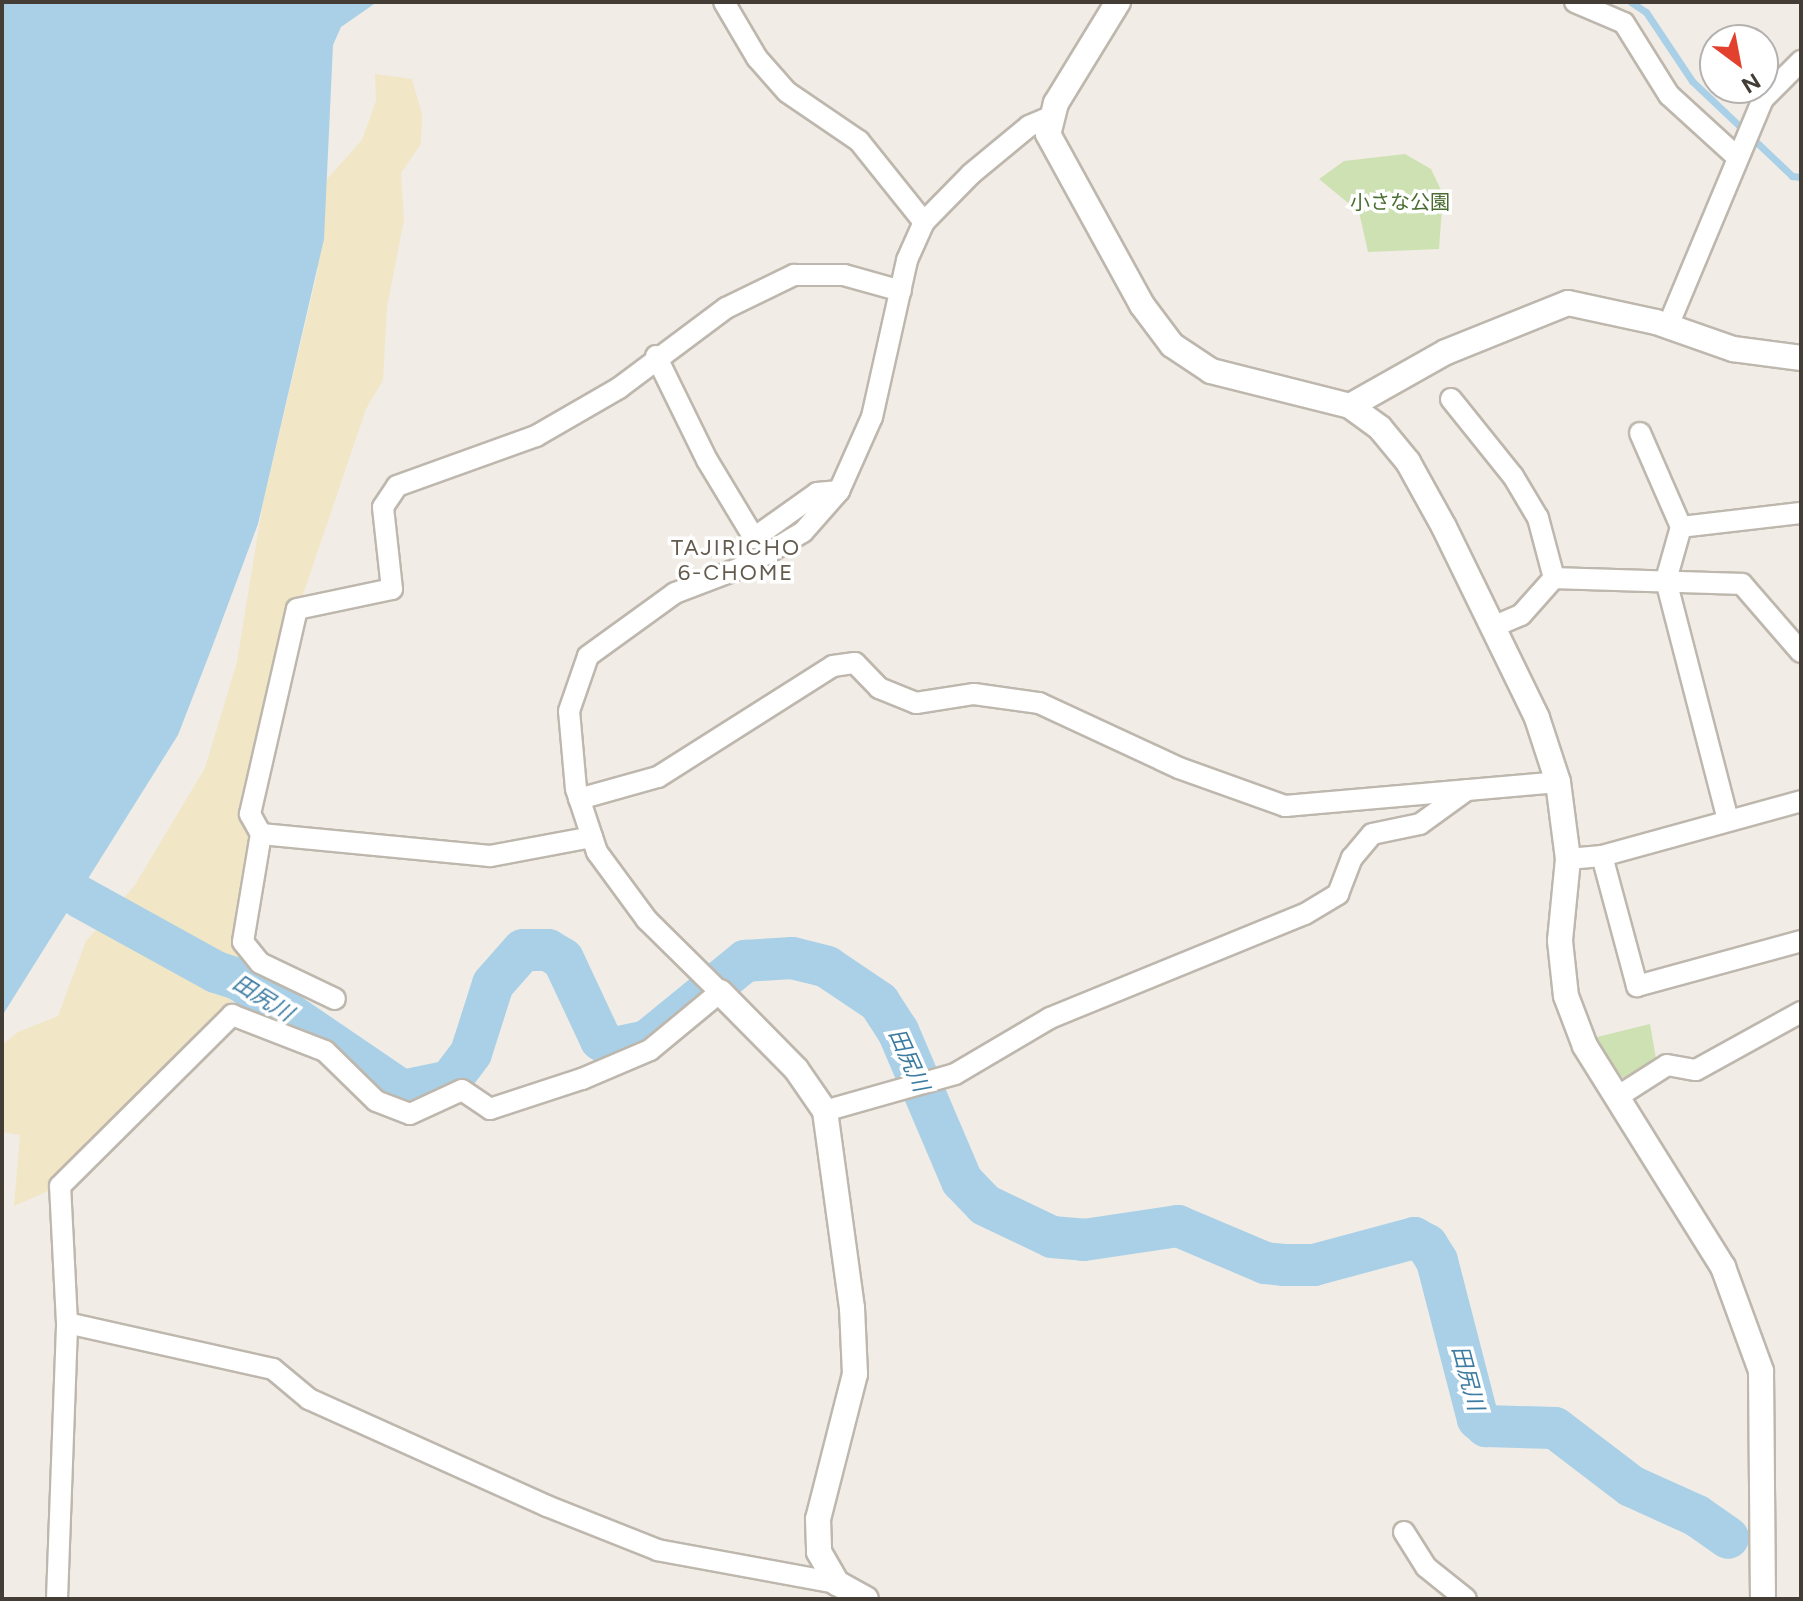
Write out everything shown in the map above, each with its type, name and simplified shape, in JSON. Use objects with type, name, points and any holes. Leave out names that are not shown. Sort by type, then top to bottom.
[{"type":"street","points":[[724,2],[757,58],[787,92],[859,141],[924,222]]},
{"type":"street","points":[[1118,2],[1050,117],[1053,148],[1142,305],[1172,345],[1211,371],[1350,406],[1380,428],[1408,462],[1495,626],[1537,718],[1558,782],[1568,859],[1560,941],[1566,996],[1585,1046],[1723,1267],[1761,1371],[1763,1599]]},
{"type":"street","points":[[1575,2],[1624,23],[1669,95],[1739,152]]},
{"type":"street","points":[[1668,326],[1754,119],[1769,91],[1801,61]]},
{"type":"street","points":[[837,1583],[819,1552],[818,1519],[855,1374],[851,1294],[825,1111],[796,1069],[647,920],[592,837],[579,799],[569,711],[588,656],[675,593],[748,565],[803,532],[839,491],[872,417],[907,260],[924,222],[971,174],[1029,126],[1050,117]]},
{"type":"street","points":[[335,999],[260,963],[243,942],[261,834],[250,814],[297,609],[392,589],[383,507],[397,486],[536,436],[619,388],[656,356],[726,308],[794,275],[844,275],[901,291]]},
{"type":"street","points":[[1350,406],[1446,352],[1568,303],[1668,326],[1733,349],[1801,358]]},
{"type":"street","points":[[656,356],[707,460],[754,538],[817,493],[839,491]]},
{"type":"street","points":[[1451,399],[1513,476],[1538,518],[1554,578]]},
{"type":"street","points":[[1640,433],[1681,527],[1666,580],[1728,820]]},
{"type":"street","points":[[1681,527],[1801,513]]},
{"type":"street","points":[[1495,626],[1521,615],[1554,578],[1742,584],[1801,652]]},
{"type":"street","points":[[579,799],[658,777],[833,666],[855,663],[879,688],[916,703],[974,694],[1039,703],[1179,768],[1285,806],[1558,782]]},
{"type":"street","points":[[825,1111],[955,1074],[1050,1018],[1305,914],[1338,894],[1352,858],[1372,834],[1420,824],[1468,790]]},
{"type":"street","points":[[1568,859],[1602,856],[1801,801]]},
{"type":"street","points":[[261,834],[490,856],[592,837]]},
{"type":"street","points":[[1602,856],[1637,986],[1801,941]]},
{"type":"street","points":[[57,1599],[67,1323],[60,1186],[232,1015],[325,1051],[376,1101],[410,1114],[462,1090],[490,1109],[582,1079],[650,1050],[720,992]]},
{"type":"street","points":[[1617,1097],[1667,1065],[1696,1070],[1801,1012]]},
{"type":"street","points":[[67,1323],[273,1369],[309,1399],[547,1506],[658,1550],[837,1583],[866,1599]]},
{"type":"street","points":[[1404,1532],[1426,1567],[1466,1599]]},
{"type":"green space","name":"小さな公園","points":[[1405,154],[1431,169],[1443,194],[1439,249],[1368,252],[1359,212],[1319,179],[1344,161]]},
{"type":"green space","points":[[1650,1024],[1657,1064],[1630,1080],[1619,1076],[1593,1038]]},
{"type":"sand","points":[[375,74],[412,79],[422,114],[421,144],[401,173],[404,220],[387,307],[383,380],[366,409],[292,627],[256,785],[244,983],[202,1046],[60,1186],[14,1206],[20,1135],[2,1132],[2,1045],[18,1032],[58,1016],[86,941],[135,885],[205,768],[237,662],[263,502],[317,274],[327,179],[362,140],[376,101]]},
{"type":"water","points":[[2,2],[377,2],[341,27],[333,45],[324,239],[258,524],[178,735],[2,1016]]},
{"type":"waterway","points":[[1631,2],[1646,12],[1692,81],[1792,176],[1801,177]]},
{"type":"waterway","name":"田尻川","points":[[80,897],[216,972],[238,979],[402,1091],[450,1081],[471,1053],[493,984],[523,950],[548,950],[563,959],[601,1040],[614,1048],[647,1041],[745,961],[792,958],[827,967],[879,1002],[898,1031],[962,1181],[985,1205],[1052,1237],[1084,1240],[1178,1226],[1265,1263],[1284,1265],[1314,1265],[1414,1238],[1427,1245],[1437,1261],[1478,1419],[1486,1426],[1555,1428],[1631,1486],[1697,1516],[1728,1538]]},
{"type":"district","name":"TAJIRICHO 6-CHOME","points":[[736,560]]}]
